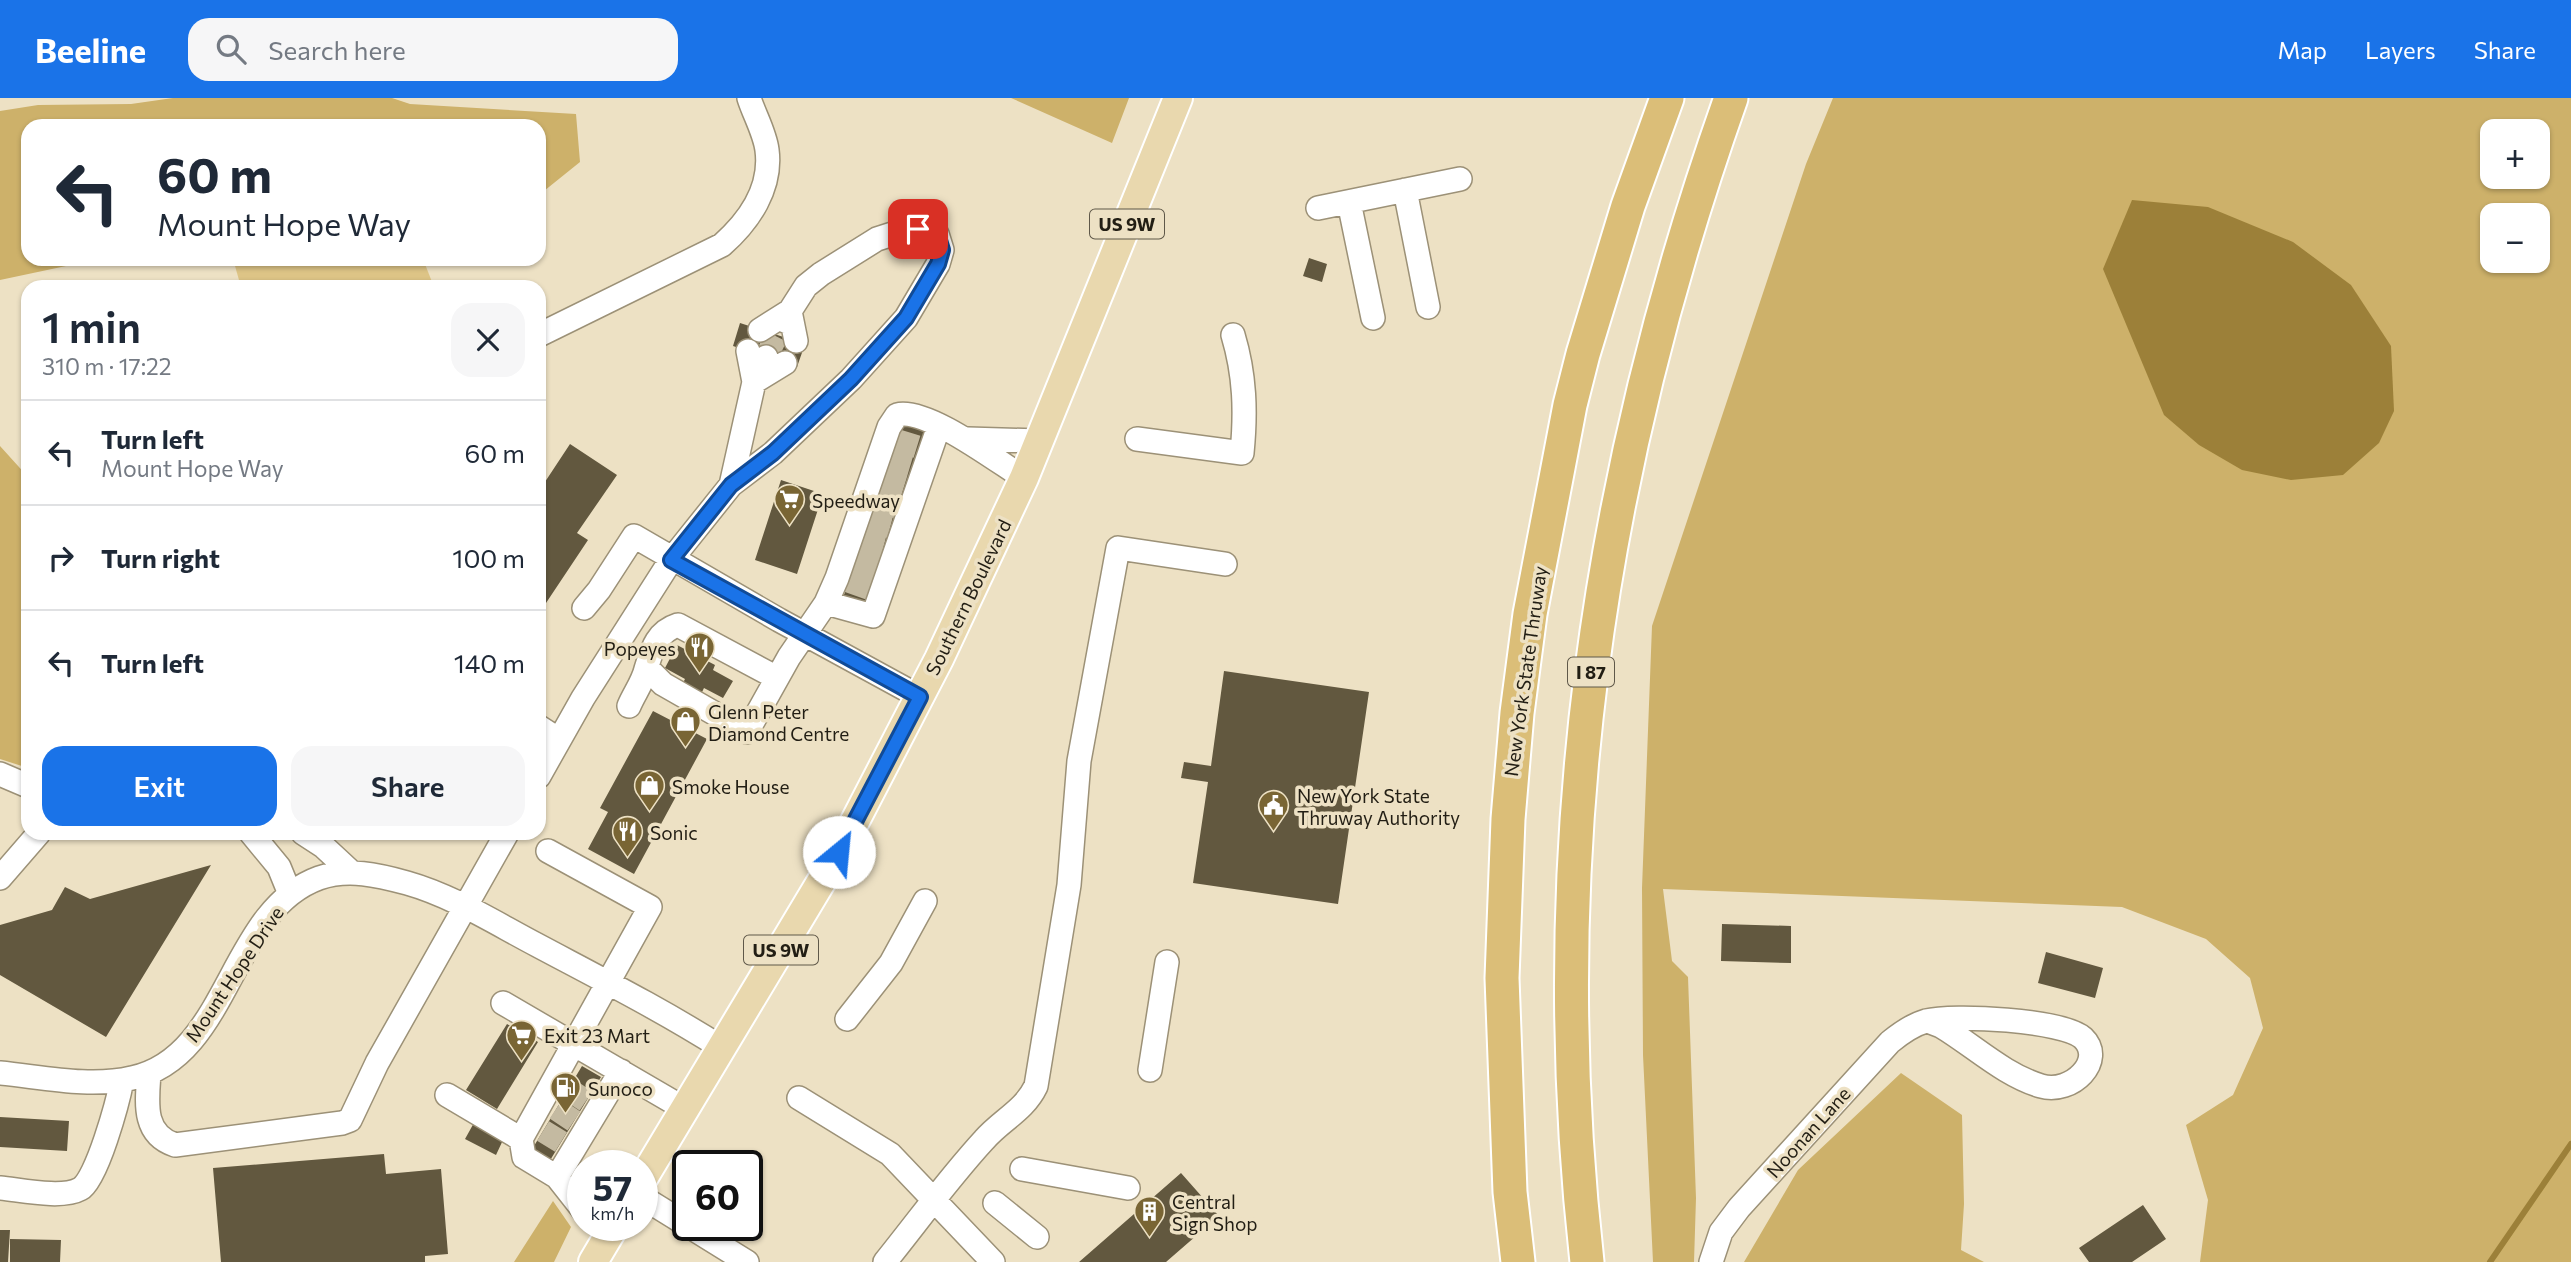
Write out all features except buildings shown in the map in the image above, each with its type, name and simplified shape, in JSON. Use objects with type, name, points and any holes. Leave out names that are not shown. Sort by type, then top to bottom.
[{"type":"highway","name":"New York State Thruway","points":[[1518,1262],[1510,1192],[1502,978],[1511,767],[1528,626],[1559,456],[1583,354],[1628,206],[1667,98]]},
{"type":"highway","name":"I 87","points":[[1587,1262],[1575,1130],[1572,965],[1576,834],[1590,672],[1614,521],[1648,369],[1674,272],[1731,98]]},
{"type":"highway","points":[[1503,1262],[1498,1215],[1510,1192]]},
{"type":"main road","name":"Southern Boulevard","points":[[658,1154],[839,852],[920,697],[1024,478],[1178,98]]},
{"type":"street","points":[[546,332],[722,245],[740,229],[755,208],[765,180],[767,149],[748,98]]},
{"type":"street","points":[[1318,208],[1460,178]]},
{"type":"street","points":[[1405,190],[1428,307]]},
{"type":"street","points":[[1349,202],[1373,318]]},
{"type":"street","points":[[546,763],[671,560],[731,485],[773,453],[842,387],[906,318],[938,264],[942,250],[937,234],[918,229],[905,230],[877,239],[806,286],[778,335],[790,311]]},
{"type":"street","points":[[1137,439],[1241,453],[1245,401],[1233,335]]},
{"type":"street","points":[[731,485],[754,382],[767,357]]},
{"type":"street","points":[[647,668],[656,679],[671,689],[747,732],[777,678],[826,603],[866,509],[897,415],[903,414],[939,426],[968,439],[989,457],[1024,478]]},
{"type":"street","points":[[826,603],[873,616],[902,520],[939,426]]},
{"type":"street","points":[[968,439],[1039,441]]},
{"type":"street","points":[[584,608],[634,536],[671,560],[804,635],[920,697]]},
{"type":"street","points":[[885,1262],[992,1130],[1025,1104],[1037,1086],[1069,885],[1080,753],[1118,548],[1225,564]]},
{"type":"street","points":[[629,706],[647,668],[655,642],[667,629],[678,625],[777,678]]},
{"type":"street","points":[[546,732],[559,740]]},
{"type":"street","points":[[0,878],[33,840]]},
{"type":"street","points":[[257,840],[279,867],[290,894]]},
{"type":"street","points":[[314,840],[351,872]]},
{"type":"street","points":[[149,1073],[147,1098],[152,1131],[162,1141],[175,1145],[351,1120],[377,1063],[503,840]]},
{"type":"street","points":[[546,1137],[565,1115],[577,1095],[574,1044],[650,907],[548,851]]},
{"type":"street","name":"Mount Hope Drive","points":[[0,1073],[93,1082],[122,1080],[149,1073],[177,1055],[199,1031],[259,930],[290,894],[319,878],[351,872],[410,884],[466,908],[674,1018],[722,1048]]},
{"type":"street","points":[[847,1020],[891,963],[925,901]]},
{"type":"street","points":[[1150,1070],[1167,962]]},
{"type":"street","points":[[503,1003],[685,1109]]},
{"type":"street","name":"Noonan Lane","points":[[1711,1262],[1721,1232],[1739,1208],[1890,1042],[1905,1030],[1928,1021],[1964,1018],[2057,1028],[2083,1038],[2089,1046],[2090,1057],[2079,1078],[2068,1086],[2042,1086],[2010,1071],[1941,1026],[1928,1021]]},
{"type":"street","points":[[567,1190],[557,1177],[524,1157],[565,1115],[577,1095],[621,1071]]},
{"type":"street","points":[[0,1188],[66,1194],[82,1189],[115,1114],[122,1080]]},
{"type":"street","points":[[447,1095],[546,1137]]},
{"type":"street","points":[[799,1098],[890,1154],[993,1262]]},
{"type":"street","points":[[546,1137],[557,1177]]},
{"type":"street","points":[[1022,1169],[1128,1188]]},
{"type":"street","points":[[995,1203],[1037,1237]]},
{"type":"street","points":[[658,1207],[747,1262]]},
{"type":"shaded area","points":[[173,98],[392,98],[410,104],[576,114],[580,162],[546,189],[546,119],[21,119],[21,266],[66,266],[0,280],[0,111],[38,105],[131,104]]},
{"type":"shaded area","points":[[1011,98],[1129,98],[1112,143]]},
{"type":"shaded area","points":[[1833,98],[2571,98],[2571,1262],[2200,1262],[2208,1200],[2186,1125],[2233,1095],[2263,1028],[2250,978],[2206,939],[2122,907],[1663,889],[1672,961],[1688,977],[1696,1198],[1694,1262],[1653,1262],[1643,1055],[1642,888],[1652,626],[1806,164]]},
{"type":"shaded area","points":[[2132,200],[2208,207],[2293,242],[2351,285],[2391,346],[2394,411],[2379,443],[2343,475],[2291,480],[2242,470],[2199,445],[2164,415],[2103,269]]},
{"type":"shaded area","points":[[235,266],[426,266],[431,280],[239,280]]},
{"type":"shaded area","points":[[0,446],[21,469],[21,766],[0,759]]},
{"type":"shaded area","points":[[1901,1073],[1962,1115],[1964,1204],[1961,1250],[1984,1262],[1744,1262],[1798,1170]]},
{"type":"shaded area","points":[[553,1201],[567,1221],[567,1235],[554,1262],[514,1262]]},
{"type":"waterway","points":[[2490,1262],[2571,1144]]},
{"type":"tunnel","points":[[766,357],[777,335]]},
{"type":"tunnel","points":[[895,440],[921,448]]},
{"type":"tunnel","points":[[888,460],[915,468]]},
{"type":"tunnel","points":[[882,480],[908,488]]},
{"type":"tunnel","points":[[875,501],[901,508]]},
{"type":"tunnel","points":[[868,521],[895,528]]},
{"type":"tunnel","points":[[861,542],[888,549]]},
{"type":"tunnel","points":[[855,561],[881,570]]},
{"type":"tunnel","points":[[848,581],[874,590]]},
{"type":"tunnel","points":[[568,1089],[586,1101]]},
{"type":"tunnel","points":[[556,1109],[574,1121]]},
{"type":"tunnel","points":[[543,1131],[561,1142]]},
{"type":"place","name":"Speedway","points":[[789,527]]},
{"type":"place","name":"Popeyes","points":[[699,675]]},
{"type":"place","name":"Glenn Peter Diamond Centre","points":[[685,749]]},
{"type":"place","name":"Smoke House","points":[[649,813]]},
{"type":"place","name":"New York State Thruway Authority","points":[[1274,833]]},
{"type":"place","name":"Sonic","points":[[627,859]]},
{"type":"place","name":"Exit 23 Mart","points":[[521,1062]]},
{"type":"place","name":"Sunoco","points":[[565,1115]]},
{"type":"place","name":"Central Sign Shop","points":[[1149,1239]]},
{"type":"route","points":[[839,852],[920,697],[671,560],[731,485],[773,453],[851,379],[906,318],[938,264],[942,250],[937,234],[918,229]]}]
